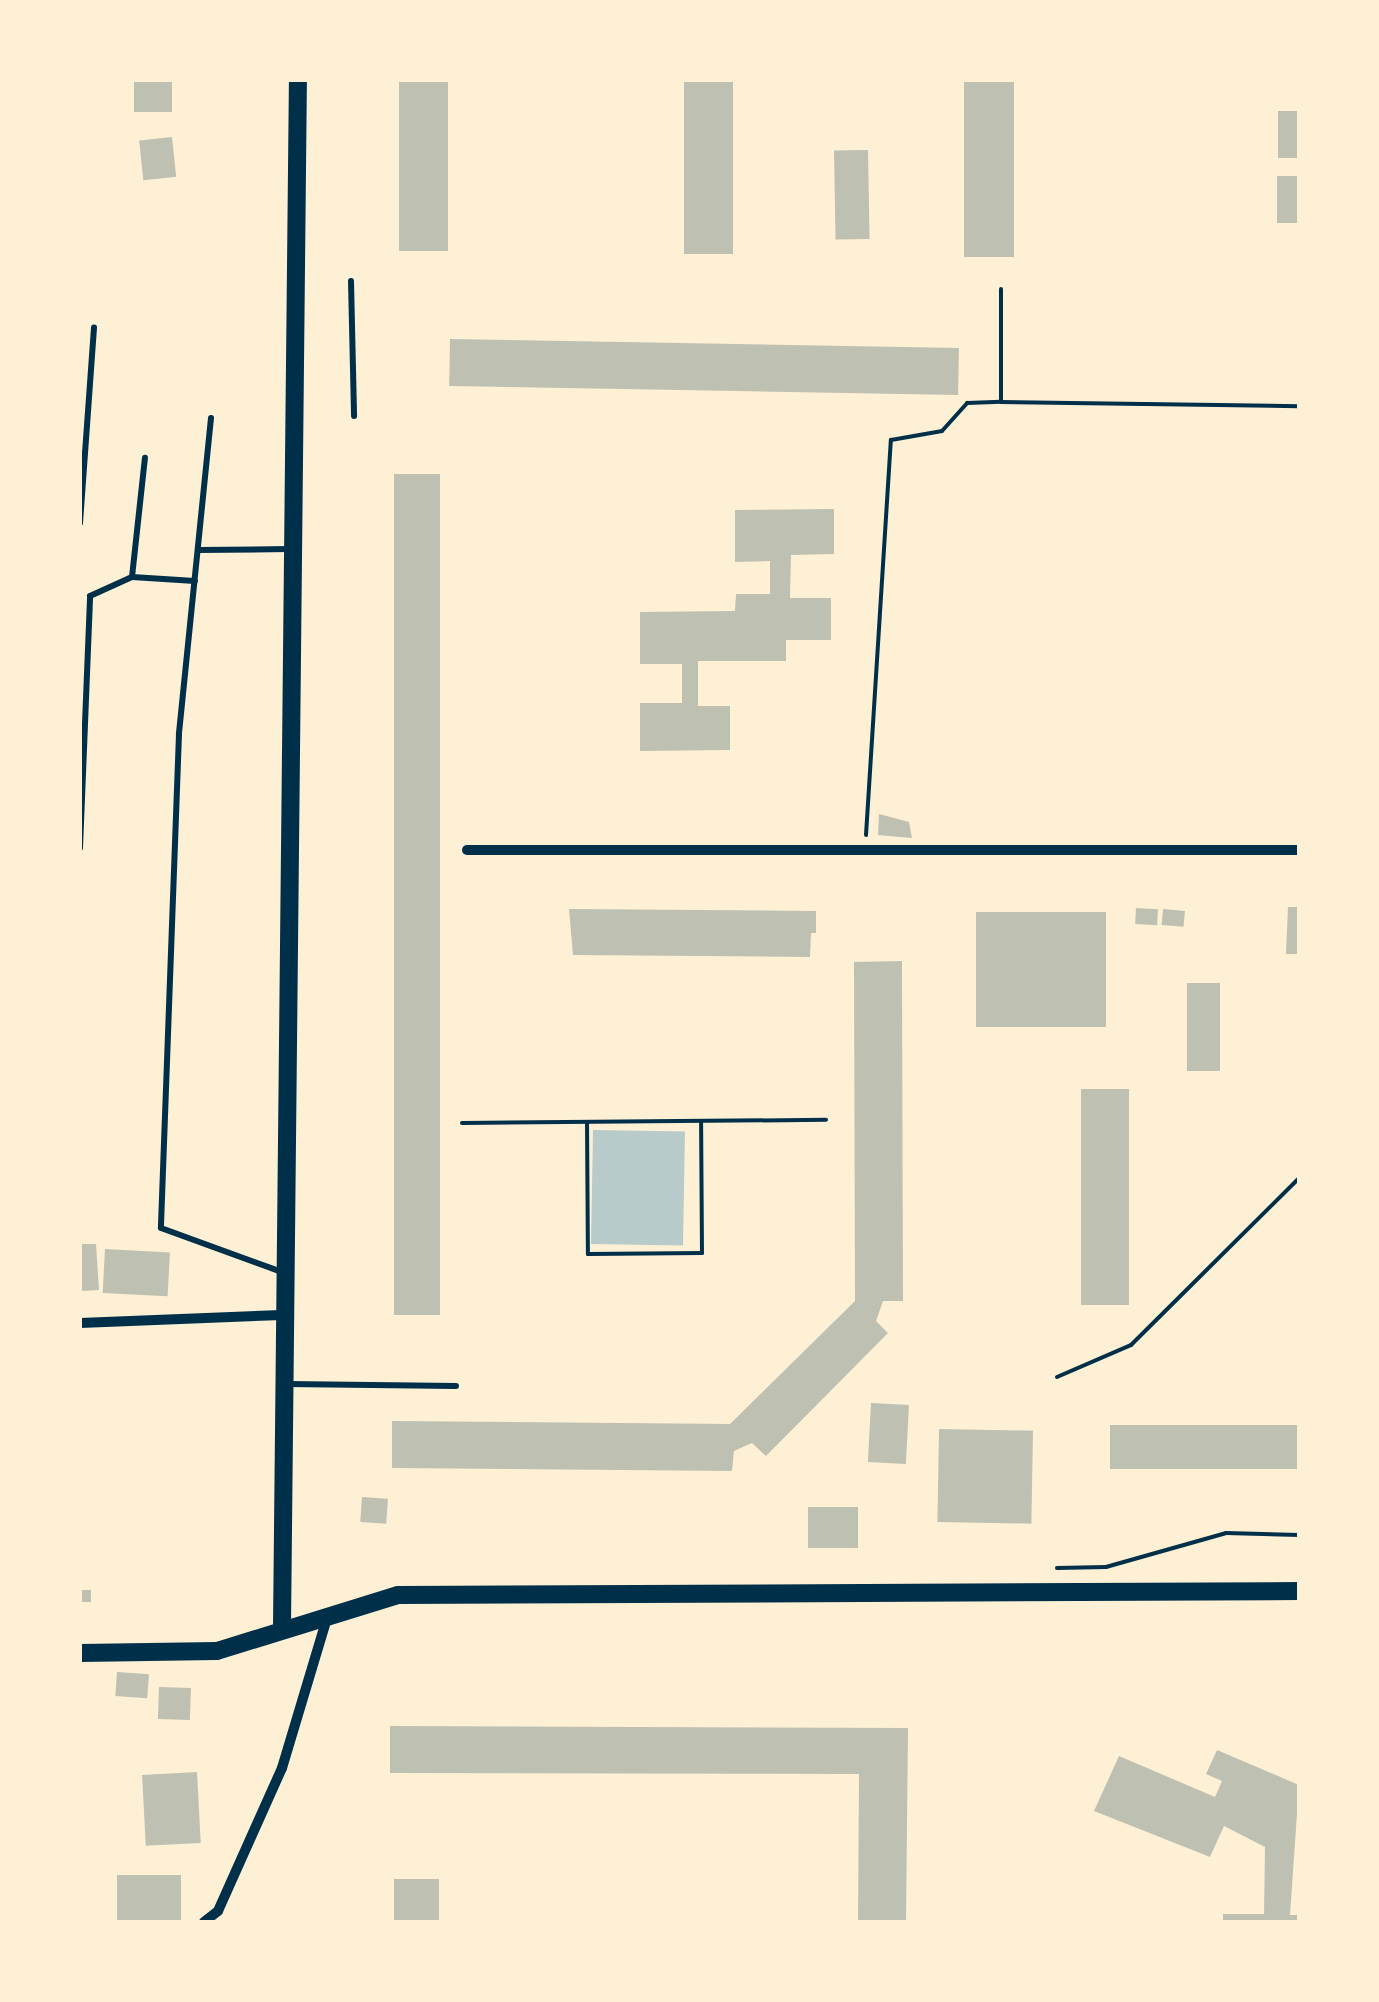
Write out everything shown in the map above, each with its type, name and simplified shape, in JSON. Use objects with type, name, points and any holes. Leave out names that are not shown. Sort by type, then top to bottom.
[{"type":"street","points":[[282,1626],[282,1272],[298,80]]},
{"type":"street","points":[[467,850],[1299,850]]},
{"type":"street","points":[[80,1323],[282,1315]]},
{"type":"street","points":[[80,1653],[217,1651],[330,1611],[398,1595],[1299,1591]]},
{"type":"street","points":[[204,1922],[218,1917],[282,1768],[330,1611]]},
{"type":"lane","points":[[351,281],[354,416]]},
{"type":"lane","points":[[80,523],[94,328]]},
{"type":"lane","points":[[211,418],[179,734],[161,1228],[282,1272]]},
{"type":"lane","points":[[132,577],[145,458]]},
{"type":"lane","points":[[198,550],[290,549]]},
{"type":"lane","points":[[80,848],[90,596],[132,577],[195,581]]},
{"type":"lane","points":[[284,1384],[456,1386]]},
{"type":"path","points":[[1000,402],[1001,289]]},
{"type":"path","points":[[866,850],[891,440],[942,431],[967,403],[1299,406]]},
{"type":"path","points":[[462,1122],[826,1120]]},
{"type":"path","points":[[587,1122],[588,1254],[702,1253],[701,1121]]},
{"type":"path","points":[[1057,1377],[1131,1345],[1299,1178]]},
{"type":"path","points":[[1057,1568],[1106,1566],[1226,1533],[1299,1535]]},
{"type":"shaded area","points":[[593,1130],[685,1132],[683,1246],[591,1244]]},
{"type":"building","points":[[134,80],[172,80],[172,112],[134,112]]},
{"type":"building","points":[[399,80],[448,80],[448,251],[399,251]]},
{"type":"building","points":[[684,80],[733,80],[733,254],[684,254]]},
{"type":"building","points":[[964,80],[1014,80],[1014,257],[964,257]]},
{"type":"building","points":[[1278,111],[1299,111],[1299,158],[1278,158]]},
{"type":"building","points":[[172,137],[176,177],[143,180],[139,140]]},
{"type":"building","points":[[868,150],[870,239],[836,240],[834,151]]},
{"type":"building","points":[[1277,176],[1299,176],[1299,223],[1277,223]]},
{"type":"building","points":[[450,339],[959,348],[958,395],[449,386]]},
{"type":"building","points":[[394,474],[440,474],[440,1315],[394,1315]]},
{"type":"building","points":[[834,509],[834,554],[791,555],[790,598],[831,598],[831,640],[786,640],[786,661],[698,661],[698,706],[730,706],[730,750],[640,751],[640,703],[682,703],[682,664],[640,664],[640,612],[735,611],[736,594],[770,594],[770,561],[735,562],[735,510]]},
{"type":"building","points":[[879,814],[909,822],[912,838],[878,835]]},
{"type":"building","points":[[1288,907],[1299,907],[1299,954],[1286,954]]},
{"type":"building","points":[[1136,908],[1158,909],[1157,925],[1135,924]]},
{"type":"building","points":[[569,909],[816,911],[816,933],[811,933],[810,957],[573,955]]},
{"type":"building","points":[[1163,909],[1185,911],[1184,927],[1162,925]]},
{"type":"building","points":[[976,912],[1106,912],[1106,1027],[976,1027]]},
{"type":"building","points":[[902,961],[903,1301],[883,1301],[876,1321],[888,1333],[766,1456],[752,1443],[734,1451],[732,1471],[392,1468],[392,1421],[730,1424],[855,1301],[854,962]]},
{"type":"building","points":[[1187,983],[1220,983],[1220,1071],[1187,1071]]},
{"type":"building","points":[[1081,1089],[1129,1089],[1129,1305],[1081,1305]]},
{"type":"building","points":[[80,1244],[96,1244],[99,1290],[80,1291]]},
{"type":"building","points":[[105,1249],[170,1252],[168,1296],[103,1293]]},
{"type":"building","points":[[871,1403],[909,1405],[906,1464],[868,1462]]},
{"type":"building","points":[[1110,1425],[1299,1425],[1299,1469],[1110,1469]]},
{"type":"building","points":[[939,1429],[1033,1431],[1031,1524],[937,1522]]},
{"type":"building","points":[[362,1497],[388,1499],[386,1524],[360,1522]]},
{"type":"building","points":[[808,1507],[858,1507],[858,1548],[808,1548]]},
{"type":"building","points":[[80,1590],[91,1590],[91,1602],[80,1602]]},
{"type":"building","points":[[117,1672],[149,1674],[147,1698],[115,1696]]},
{"type":"building","points":[[159,1687],[191,1688],[190,1720],[158,1719]]},
{"type":"building","points":[[390,1726],[908,1728],[906,1922],[858,1922],[859,1774],[390,1773]]},
{"type":"building","points":[[1217,1750],[1299,1785],[1290,1915],[1299,1915],[1299,1922],[1223,1922],[1223,1914],[1264,1914],[1265,1847],[1224,1826],[1210,1857],[1094,1811],[1119,1756],[1215,1797],[1222,1781],[1206,1774]]},
{"type":"building","points":[[197,1772],[201,1843],[146,1846],[142,1775]]},
{"type":"building","points":[[117,1875],[181,1875],[181,1920],[117,1920]]},
{"type":"building","points":[[394,1879],[439,1879],[439,1922],[394,1922]]}]
